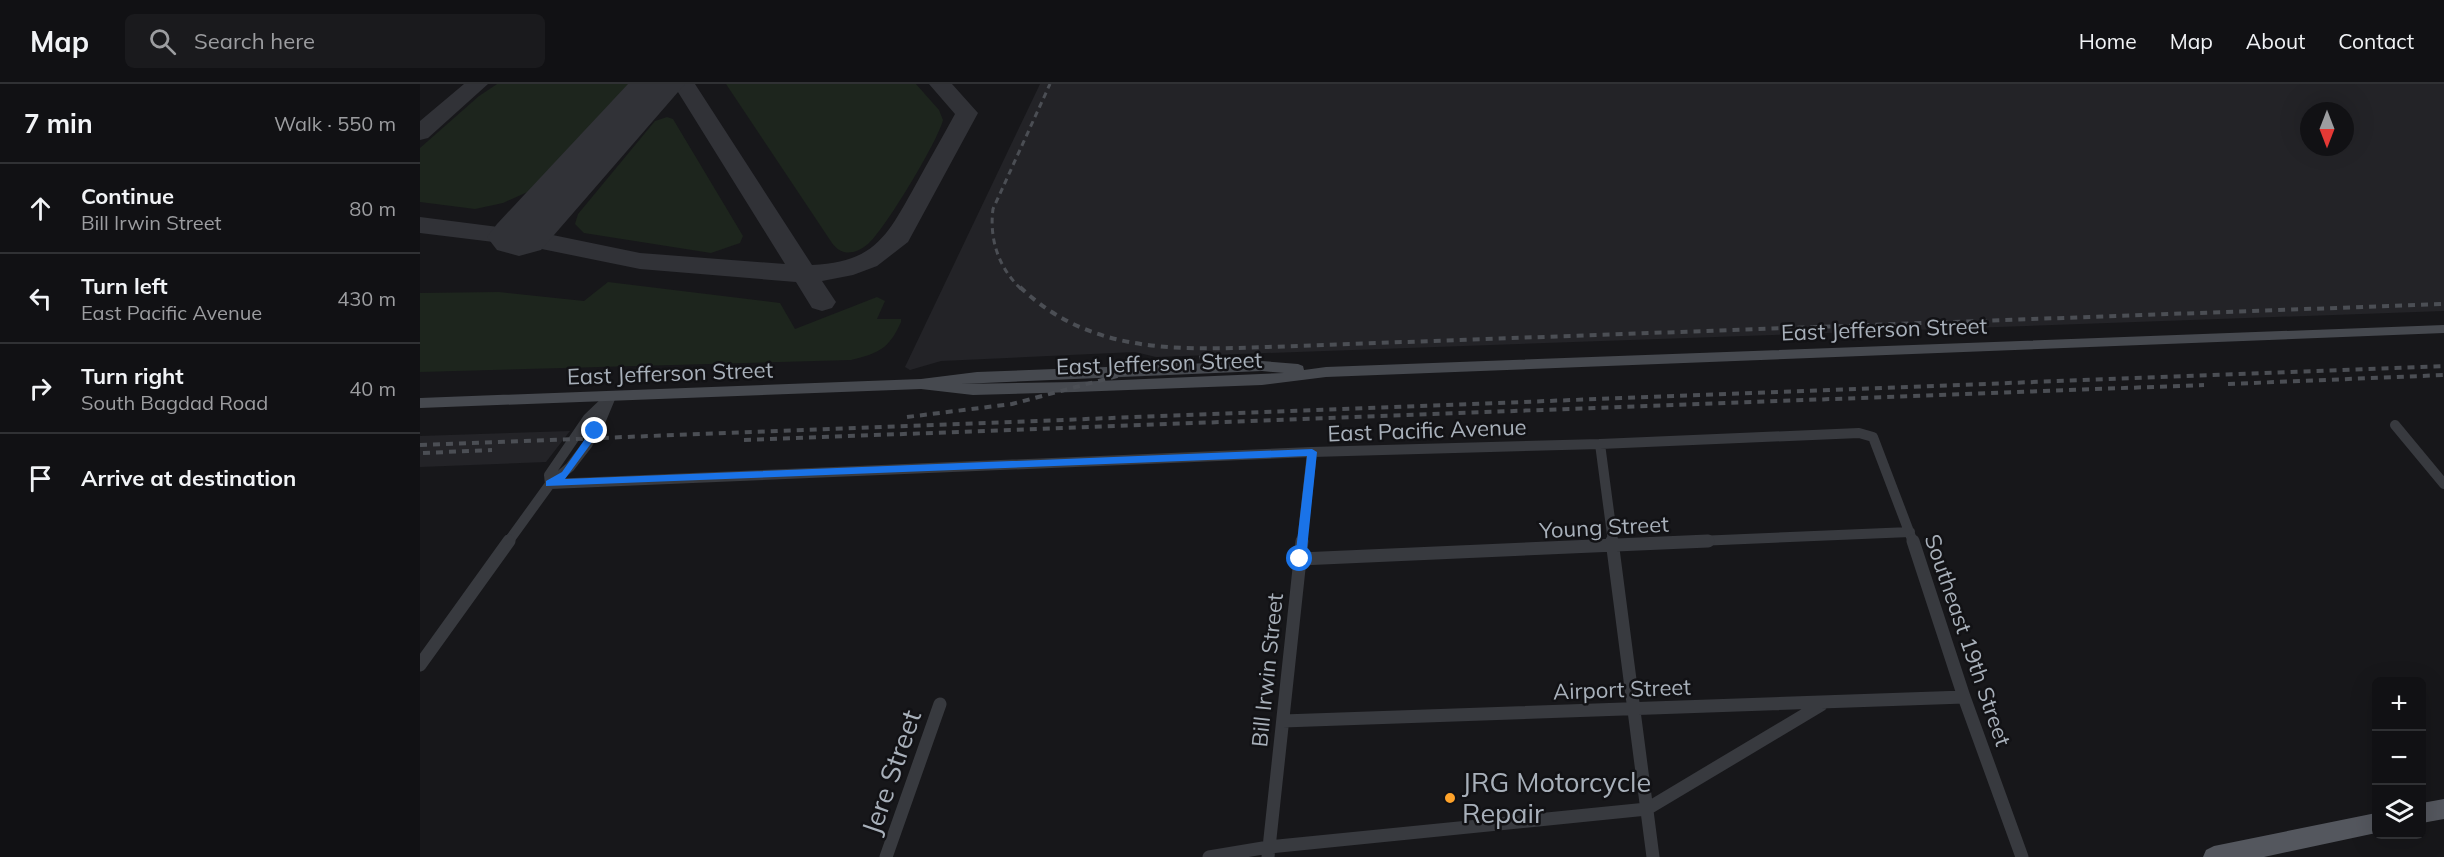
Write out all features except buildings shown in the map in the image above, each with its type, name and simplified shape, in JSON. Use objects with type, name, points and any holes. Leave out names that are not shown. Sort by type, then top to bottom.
[{"type":"main road","name":"East Jefferson Street","points":[[420,403],[921,384],[973,390],[1052,388],[1262,380],[1326,372],[2444,329]]},
{"type":"main road","points":[[2426,812],[2444,809]]},
{"type":"main road","points":[[2238,855],[2372,824]]},
{"type":"street","points":[[420,665],[550,484],[565,474],[585,447],[605,417],[611,396]]},
{"type":"street","points":[[2395,425],[2444,484]]},
{"type":"street","name":"East Pacific Avenue","points":[[550,484],[1312,452],[1600,444],[1859,433],[1873,437]]},
{"type":"street","name":"Southeast 19th Street","points":[[1873,437],[1910,532],[1964,697],[2022,857]]},
{"type":"street","points":[[1600,444],[1653,857]]},
{"type":"street","name":"Bill Irwin Street","points":[[1269,852],[1312,452]]},
{"type":"street","name":"Young Street","points":[[1300,559],[1910,532]]},
{"type":"street","name":"Airport Street","points":[[1283,721],[1964,697]]},
{"type":"street","points":[[1209,857],[1647,809],[1824,703]]},
{"type":"street","name":"Jere Street","points":[[886,857],[940,704]]},
{"type":"shaded area","points":[[497,84],[631,84],[532,190],[503,203],[475,209],[420,202],[420,148],[479,96]]},
{"type":"shaded area","points":[[726,84],[916,84],[939,110],[943,120],[921,165],[876,236],[859,250],[845,252],[832,243]]},
{"type":"shaded area","points":[[1040,84],[2444,84],[2444,311],[1156,357],[1135,352],[941,361],[910,370],[905,367]]},
{"type":"shaded area","points":[[667,117],[673,119],[743,236],[740,243],[711,253],[584,233],[575,224],[578,214],[655,121]]},
{"type":"shaded area","points":[[608,282],[780,303],[795,329],[877,297],[885,301],[877,319],[901,319],[901,322],[892,338],[882,348],[869,355],[851,360],[420,372],[420,293],[499,292],[584,301]]},
{"type":"shaded area","points":[[570,431],[546,462],[420,467],[420,436]]},
{"type":"taxiway","points":[[420,133],[477,84]]},
{"type":"taxiway","points":[[684,84],[804,274]]},
{"type":"taxiway","points":[[804,274],[831,272],[856,266],[889,247],[899,237],[967,113],[940,84]]},
{"type":"taxiway","points":[[420,225],[527,239]]},
{"type":"taxiway","points":[[519,237],[527,239]]},
{"type":"taxiway","points":[[527,239],[538,240]]},
{"type":"taxiway","points":[[527,239],[640,261],[804,274]]},
{"type":"taxiway","points":[[804,274],[822,302]]},
{"type":"runway","points":[[519,237],[658,84]]},
{"type":"railway","points":[[1021,289],[1013,281],[997,253],[993,232],[993,209],[1050,84]]},
{"type":"railway","points":[[1020,287],[1047,309],[1075,325],[1105,336],[1136,343],[1201,348],[2444,304]]},
{"type":"railway","points":[[907,417],[1012,404],[1136,371],[1213,355]]},
{"type":"railway","points":[[420,445],[2444,366]]},
{"type":"railway","points":[[2228,384],[2444,375]]},
{"type":"railway","points":[[744,440],[2204,385]]},
{"type":"railway","points":[[423,453],[492,450]]},
{"type":"place","name":"JRG Motorcycle Repair","points":[[1450,798]]},
{"type":"route","points":[[595,431],[565,474],[550,484],[1312,452],[1300,559]]}]
